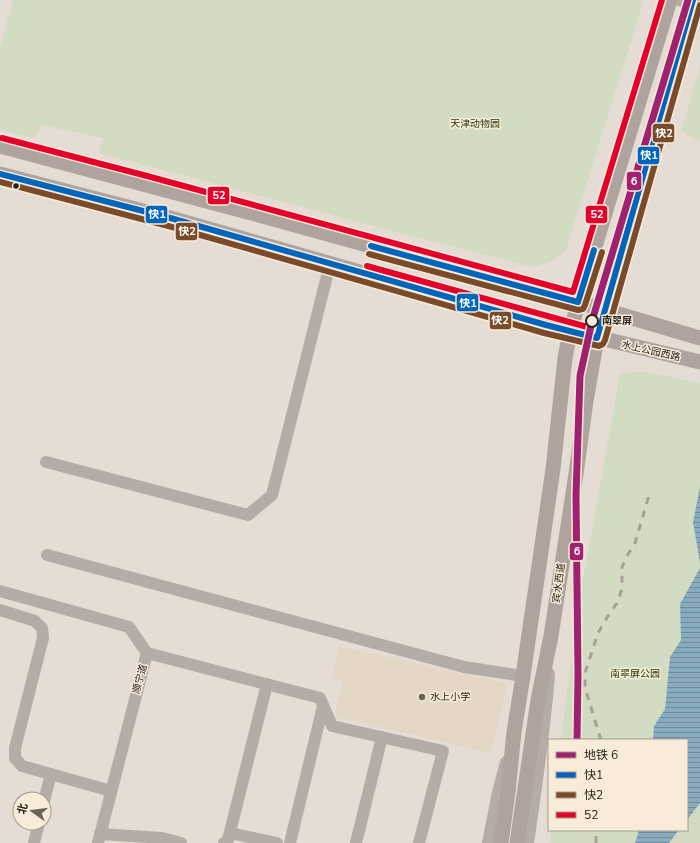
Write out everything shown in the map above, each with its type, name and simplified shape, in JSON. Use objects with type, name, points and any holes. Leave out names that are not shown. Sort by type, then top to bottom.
[{"type":"main road","points":[[501,843],[514,732],[553,469],[565,358],[570,332],[670,0]]},
{"type":"main road","name":"宾水西道","points":[[518,843],[538,700],[551,636],[586,401],[597,338],[691,2]]},
{"type":"main road","points":[[0,146],[266,216],[578,302],[700,338]]},
{"type":"main road","name":"水上公园西路","points":[[0,174],[174,219],[570,332],[700,362]]},
{"type":"street","points":[[46,462],[248,515],[272,495],[330,264]]},
{"type":"street","points":[[47,555],[464,667],[523,676]]},
{"type":"street","name":"顺宁道","points":[[0,591],[129,627],[147,653],[99,838]]},
{"type":"street","points":[[0,610],[35,620],[42,628],[43,638],[15,748],[15,758],[22,766],[111,791]]},
{"type":"street","points":[[528,843],[547,698],[551,636]]},
{"type":"street","points":[[147,653],[320,698],[332,726],[443,751],[419,843]]},
{"type":"street","points":[[267,684],[227,838],[277,843]]},
{"type":"street","points":[[290,843],[323,706]]},
{"type":"street","points":[[488,843],[498,792],[514,732]]},
{"type":"street","points":[[358,842],[382,737]]},
{"type":"street","points":[[47,791],[51,774]]},
{"type":"street","points":[[34,843],[37,831]]},
{"type":"street","points":[[99,838],[162,838],[181,843]]},
{"type":"shaded area","name":"水上小学","points":[[339,646],[507,684],[491,753],[337,717],[336,710],[343,680],[332,677]]},
{"type":"green space","name":"天津动物园","points":[[13,0],[644,0],[566,250],[553,261],[533,267],[99,153],[103,138],[42,125],[35,138],[0,130],[0,48]]},
{"type":"green space","points":[[700,66],[700,141],[681,131]]},
{"type":"green space","name":"南翠屏公园","points":[[641,371],[700,383],[700,843],[550,843],[551,831],[688,831],[688,739],[561,739],[576,619],[620,374]]},
{"type":"water","points":[[700,487],[700,563],[693,522]]},
{"type":"water","points":[[700,568],[700,803],[688,819],[688,739],[653,739],[654,726],[665,709],[670,657],[681,640],[680,604]]},
{"type":"water","points":[[639,831],[678,831],[669,843],[635,843]]},
{"type":"railway","points":[[601,739],[585,688],[585,673],[598,633],[617,603],[622,589],[622,567],[635,543],[649,495]]},
{"type":"railway","points":[[596,831],[596,843]]},
{"type":"metro line","name":"6","points":[[577,739],[578,674],[576,495],[580,376],[592,321],[688,0]]},
{"type":"transit line","name":"52","points":[[2,138],[573,292],[662,0]]},
{"type":"transit line","name":"快1","points":[[0,174],[174,219],[546,325],[597,338],[693,0]]},
{"type":"transit line","name":"快2","points":[[0,182],[172,227],[544,333],[599,346],[603,344],[605,340],[700,5]]},
{"type":"transit line","name":"快1","points":[[371,246],[578,302],[594,250]]},
{"type":"transit line","name":"快2","points":[[369,254],[578,310],[583,309],[585,305],[602,252]]},
{"type":"transit line","name":"52","points":[[367,266],[591,328],[610,261]]},
{"type":"place","name":"南翠屏","points":[[592,321]]},
{"type":"place","name":"水上小学","points":[[422,697]]}]
